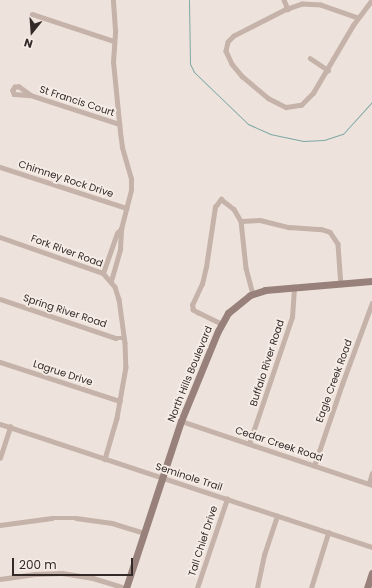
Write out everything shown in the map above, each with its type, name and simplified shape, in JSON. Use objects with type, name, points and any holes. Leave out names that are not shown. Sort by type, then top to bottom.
[{"type":"street","points":[[111,281],[120,249],[121,229],[131,179],[122,147],[119,124],[113,62],[113,0]]},
{"type":"street","points":[[284,0],[288,9]]},
{"type":"street","points":[[358,18],[314,4],[302,4],[288,9],[231,38],[227,44],[226,51],[232,64],[248,82],[268,98],[281,105],[291,107],[301,105],[308,100],[328,70],[358,18],[372,0]]},
{"type":"street","points":[[32,14],[114,41]]},
{"type":"street","points":[[310,58],[328,70]]},
{"type":"street","name":"St Francis Court","points":[[30,95],[119,124]]},
{"type":"street","name":"Chimney Rock Drive","points":[[0,167],[126,208]]},
{"type":"street","points":[[221,324],[198,313],[194,310],[192,305],[206,267],[214,211],[217,202],[222,199],[237,212],[241,221],[246,272],[253,294]]},
{"type":"street","points":[[241,221],[260,220],[289,227],[321,228],[330,232],[338,244],[341,283]]},
{"type":"street","points":[[103,273],[117,233],[121,229]]},
{"type":"street","name":"Fork River Road","points":[[0,237],[103,273],[111,281],[119,299],[126,367],[114,433],[105,459]]},
{"type":"street","name":"North Hills Boulevard","points":[[126,588],[181,421],[221,324],[232,309],[253,294],[269,289],[372,281]]},
{"type":"street","name":"Buffalo River Road","points":[[249,444],[292,317],[295,304],[294,287]]},
{"type":"street","name":"Spring River Road","points":[[0,299],[116,338],[124,338]]},
{"type":"street","name":"Eagle Creek Road","points":[[314,466],[341,386],[372,303]]},
{"type":"street","name":"Lagrue Drive","points":[[0,362],[120,401]]},
{"type":"street","name":"Cedar Creek Road","points":[[181,421],[370,484]]},
{"type":"street","name":"Seminole Trail","points":[[0,424],[372,547]]},
{"type":"street","points":[[0,458],[10,427]]},
{"type":"street","points":[[370,484],[372,473]]},
{"type":"street","name":"Tall Chief Drive","points":[[197,588],[227,499]]},
{"type":"street","points":[[257,588],[264,556],[277,516]]},
{"type":"street","points":[[0,525],[52,518],[76,518],[112,523],[144,534]]},
{"type":"street","points":[[311,588],[328,533]]},
{"type":"street","points":[[0,579],[35,574],[62,573],[93,578],[126,588]]},
{"type":"street","points":[[368,588],[372,573]]},
{"type":"waterway","points":[[189,0],[190,64],[194,72],[248,124],[270,134],[303,141],[324,140],[343,134],[372,102]]}]
